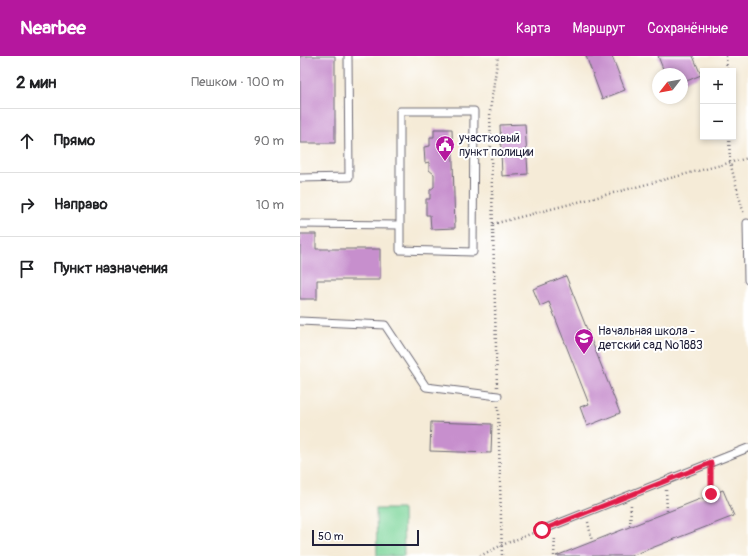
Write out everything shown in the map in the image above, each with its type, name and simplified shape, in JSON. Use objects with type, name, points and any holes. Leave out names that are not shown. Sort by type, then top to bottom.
[{"type":"lane","points":[[300,178],[349,177],[348,56]]},
{"type":"lane","points":[[400,111],[474,111],[473,252],[400,250],[400,225],[400,111]]},
{"type":"lane","points":[[746,223],[748,280]]},
{"type":"lane","points":[[300,224],[400,225]]},
{"type":"lane","points":[[300,321],[385,325],[426,387],[498,396]]},
{"type":"lane","points":[[542,530],[748,448]]},
{"type":"path","points":[[498,56],[490,111],[502,556]]},
{"type":"path","points":[[726,56],[727,68]]},
{"type":"path","points":[[729,140],[730,162],[746,223]]},
{"type":"path","points":[[493,224],[748,158]]},
{"type":"path","points":[[711,463],[711,494]]},
{"type":"path","points":[[666,481],[667,512]]},
{"type":"path","points":[[630,526],[632,494]]},
{"type":"path","points":[[586,512],[592,541]]},
{"type":"path","points":[[554,556],[555,524]]},
{"type":"path","points":[[480,556],[502,545],[542,530]]},
{"type":"green space","points":[[376,509],[403,509],[404,556],[377,556]]},
{"type":"building","points":[[300,56],[335,56],[335,143],[300,143]]},
{"type":"building","points":[[586,56],[612,56],[625,90],[602,99]]},
{"type":"building","points":[[658,56],[693,56],[700,75],[688,80],[688,68],[663,68]]},
{"type":"building","points":[[525,124],[528,174],[502,176],[500,125]]},
{"type":"building","points":[[434,129],[452,129],[455,228],[431,229],[430,215],[426,215],[426,199],[430,199],[430,190],[434,187],[434,174],[429,170],[429,162],[425,163],[424,147],[430,146],[430,137],[434,137]]},
{"type":"building","points":[[300,234],[316,234],[316,249],[380,249],[380,280],[317,280],[317,299],[300,299]]},
{"type":"building","name":"Начальная школа - детский сад №1883","points":[[566,276],[620,413],[587,426],[580,407],[589,404],[549,302],[540,306],[533,289]]},
{"type":"building","points":[[431,422],[492,424],[491,453],[430,451]]},
{"type":"building","points":[[723,490],[734,516],[631,556],[556,556]]},
{"type":"place","name":"участковый пункт полиции","points":[[445,162]]},
{"type":"place","name":"Начальная школа - детский сад №1883","points":[[584,355]]},
{"type":"route","points":[[542,530],[711,463],[711,494]]}]
